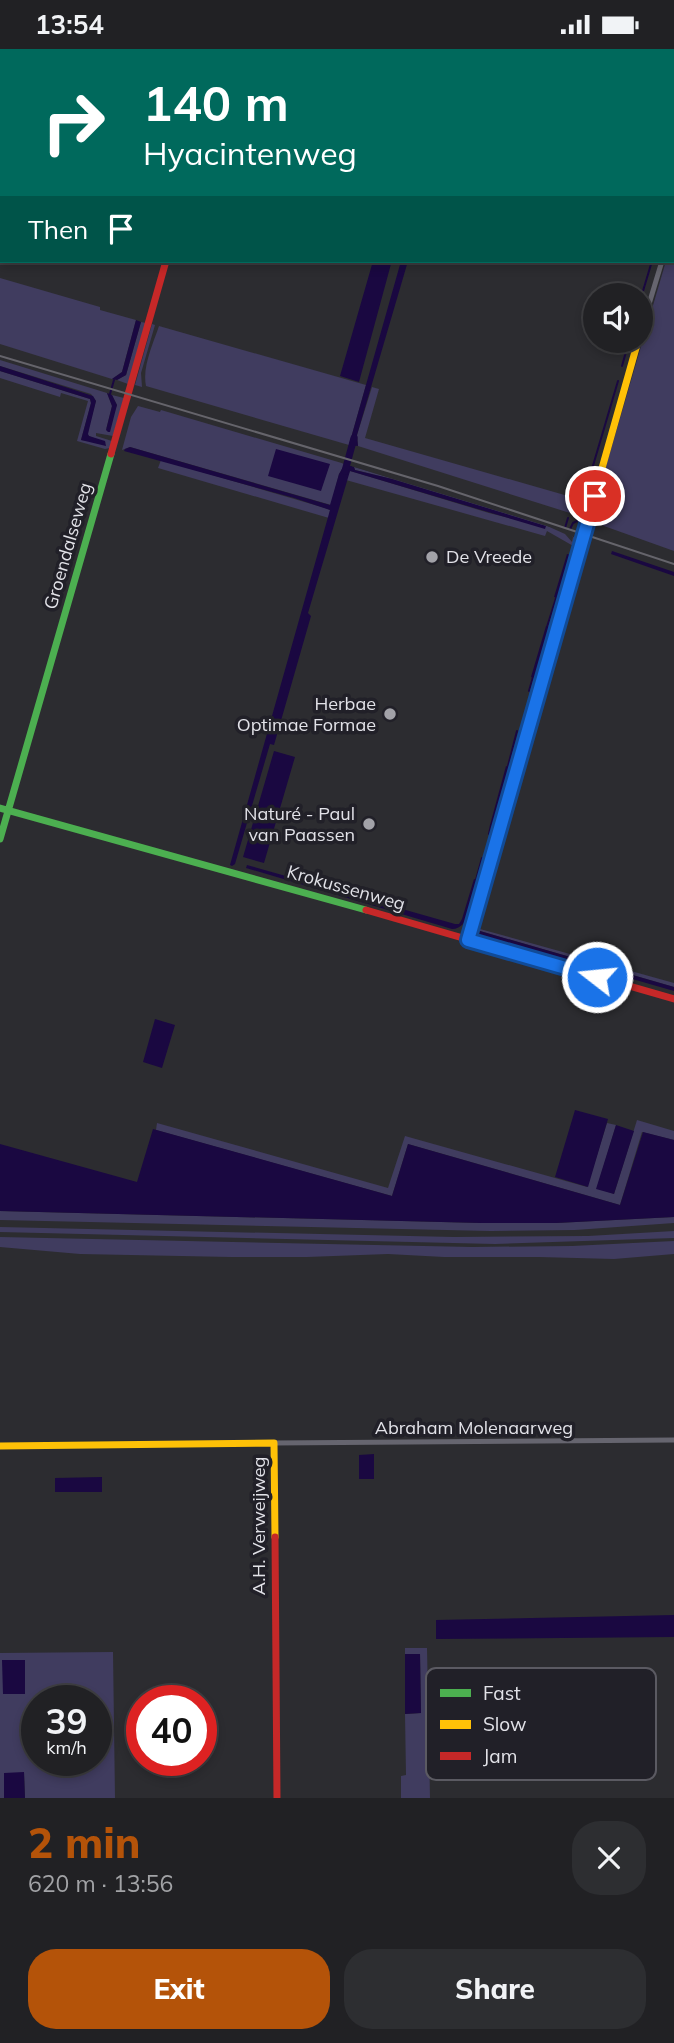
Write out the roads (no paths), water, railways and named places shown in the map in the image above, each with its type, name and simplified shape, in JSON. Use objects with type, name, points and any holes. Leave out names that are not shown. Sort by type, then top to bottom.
[{"type":"street","name":"Groendalseweg","points":[[0,839],[4,809],[165,263]]},
{"type":"street","points":[[653,291],[661,263]]},
{"type":"street","points":[[468,940],[635,353]]},
{"type":"street","name":"Krokussenweg","points":[[4,809],[674,999]]},
{"type":"street","name":"Abraham Molenaarweg","points":[[274,1443],[674,1440]]},
{"type":"street","name":"A.H. Verweijweg","points":[[0,1446],[274,1443],[277,1798]]},
{"type":"waterway","points":[[645,283],[651,263]]},
{"type":"waterway","points":[[622,366],[626,353]]},
{"type":"waterway","points":[[110,394],[114,380]]},
{"type":"waterway","points":[[587,486],[618,381]]},
{"type":"waterway","points":[[345,471],[354,438]]},
{"type":"waterway","points":[[565,528],[568,518]]},
{"type":"waterway","points":[[570,529],[577,521]]},
{"type":"waterway","points":[[547,627],[556,598]]},
{"type":"waterway","points":[[529,691],[533,677]]},
{"type":"waterway","points":[[508,766],[517,731]]},
{"type":"waterway","points":[[489,834],[491,825]]},
{"type":"waterway","points":[[476,880],[482,858]]},
{"type":"railway","points":[[0,356],[438,486],[674,564]]},
{"type":"place","name":"De Vreede","points":[[432,557]]},
{"type":"place","name":"Herbae Optimae Formae","points":[[390,714]]},
{"type":"place","name":"Naturé - Paul van Paassen","points":[[369,824]]}]
